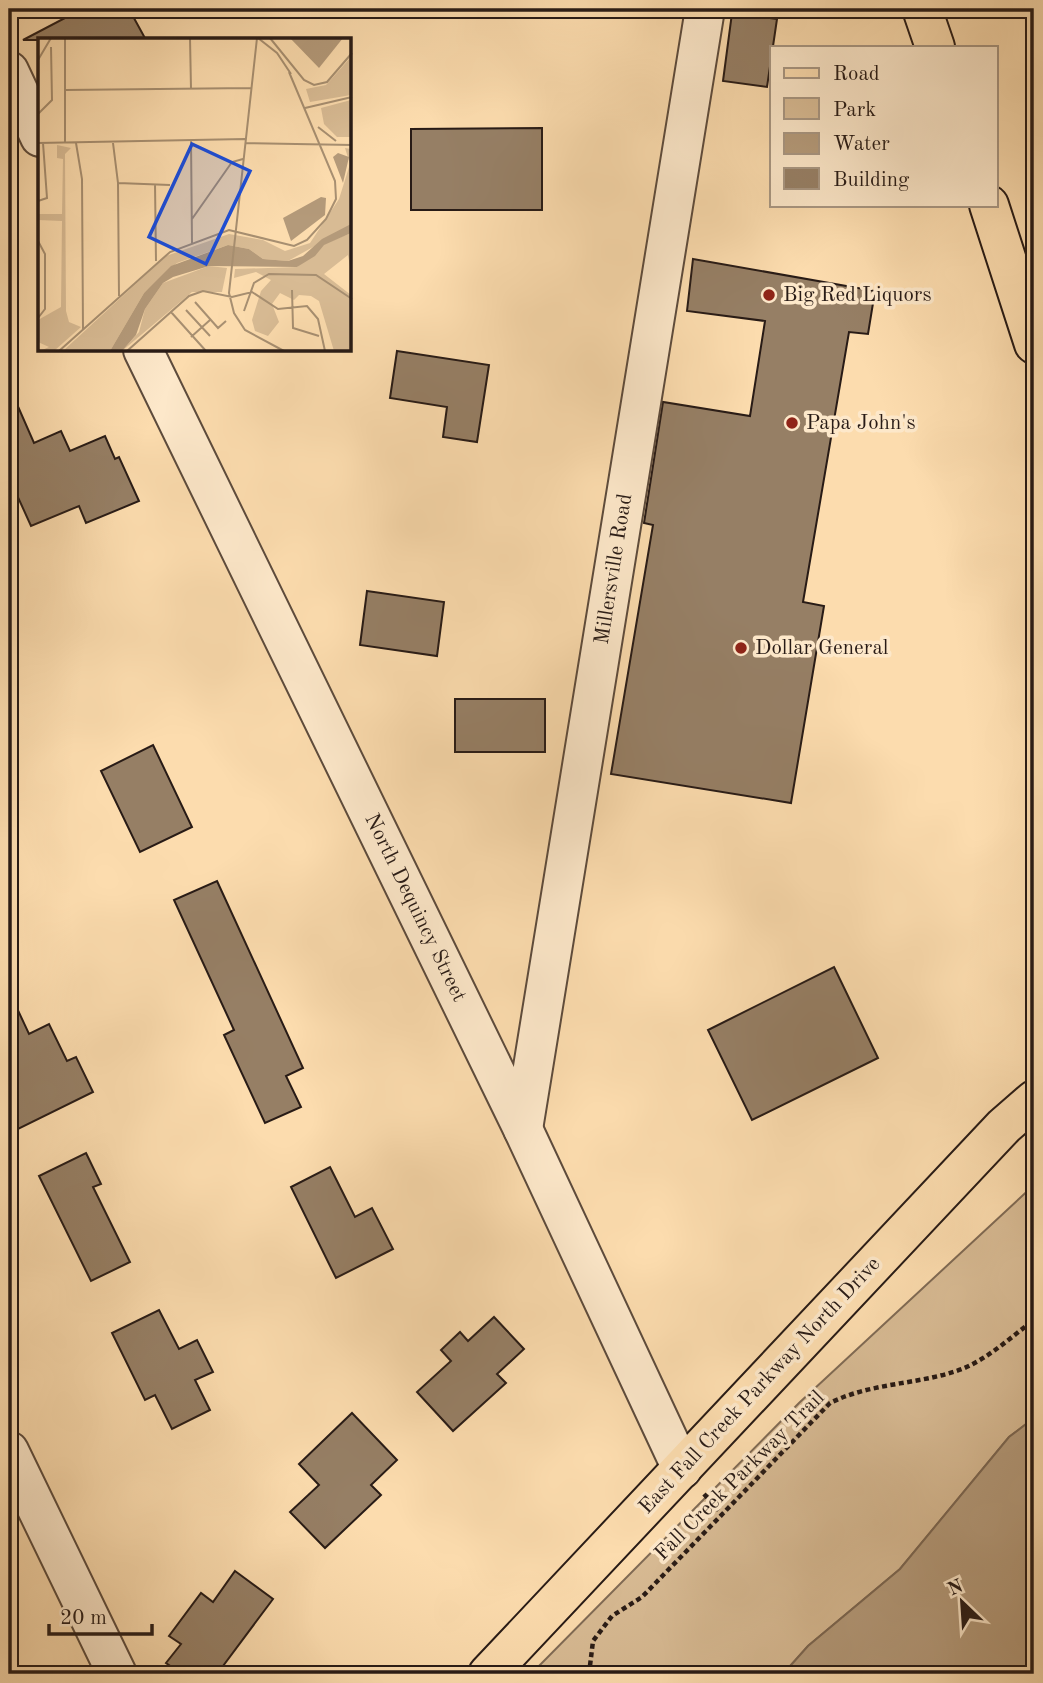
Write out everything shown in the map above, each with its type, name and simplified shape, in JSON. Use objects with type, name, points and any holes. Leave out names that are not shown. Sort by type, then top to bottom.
[{"type":"main road","points":[[922,9],[935,46]]},
{"type":"main road","points":[[989,206],[1034,344]]},
{"type":"main road","name":"East Fall Creek Parkway North Drive","points":[[488,1674],[1021,1112],[1034,1080]]},
{"type":"street","name":"Millersville Road","points":[[523,1129],[705,9]]},
{"type":"street","points":[[9,71],[38,133]]},
{"type":"street","name":"North Dequincy Street","points":[[144,352],[523,1129],[682,1469]]},
{"type":"street","points":[[9,1451],[117,1674]]},
{"type":"path","name":"Fall Creek Parkway Trail","points":[[589,1674],[593,1641],[612,1616],[642,1597],[830,1403],[854,1391],[961,1368],[984,1357],[1034,1320]]},
{"type":"green space","points":[[1034,1185],[1034,1418],[1009,1437],[900,1569],[808,1646],[783,1674],[531,1674],[799,1403]]},
{"type":"water","points":[[1034,1418],[1034,1674],[783,1674],[808,1646],[900,1569],[1009,1437]]},
{"type":"building","points":[[82,9],[129,9],[145,38],[38,38],[23,40]]},
{"type":"building","points":[[732,13],[777,19],[773,46],[770,46],[767,87],[723,81]]},
{"type":"building","points":[[542,128],[542,210],[411,210],[411,129]]},
{"type":"building","points":[[693,259],[875,291],[868,334],[849,332],[803,602],[824,606],[791,803],[611,774],[653,525],[644,523],[663,402],[750,416],[765,321],[687,311]]},
{"type":"building","points":[[397,351],[489,365],[477,442],[443,437],[447,407],[390,398]]},
{"type":"building","points":[[9,386],[34,443],[61,431],[70,451],[105,436],[115,459],[119,457],[139,501],[86,523],[79,506],[31,526],[17,495],[9,499]]},
{"type":"building","points":[[367,591],[444,602],[437,656],[360,645]]},
{"type":"building","points":[[455,699],[545,699],[545,752],[455,752]]},
{"type":"building","points":[[153,745],[192,827],[140,852],[101,771]]},
{"type":"building","points":[[217,881],[303,1068],[286,1076],[301,1107],[265,1123],[224,1035],[234,1030],[174,900]]},
{"type":"building","points":[[834,967],[878,1058],[752,1120],[708,1030]]},
{"type":"building","points":[[9,991],[29,1034],[49,1024],[67,1061],[76,1057],[93,1092],[16,1130],[9,1115]]},
{"type":"building","points":[[86,1153],[101,1184],[93,1187],[130,1262],[91,1281],[39,1176]]},
{"type":"building","points":[[330,1167],[355,1217],[372,1208],[393,1249],[336,1278],[291,1187]]},
{"type":"building","points":[[159,1310],[179,1349],[197,1340],[213,1372],[195,1380],[210,1410],[172,1429],[155,1395],[145,1400],[112,1333]]},
{"type":"building","points":[[494,1317],[524,1349],[497,1374],[506,1383],[453,1431],[417,1392],[451,1361],[441,1350],[460,1332],[468,1341]]},
{"type":"building","points":[[352,1413],[397,1460],[371,1485],[381,1495],[325,1548],[290,1512],[319,1485],[299,1464]]},
{"type":"building","points":[[235,1571],[273,1599],[217,1674],[182,1674],[166,1663],[181,1644],[169,1636],[201,1593],[213,1602]]},
{"type":"place","name":"Big Red Liquors","points":[[769,295]]},
{"type":"place","name":"Papa John's","points":[[792,423]]},
{"type":"place","name":"Dollar General","points":[[741,648]]}]
